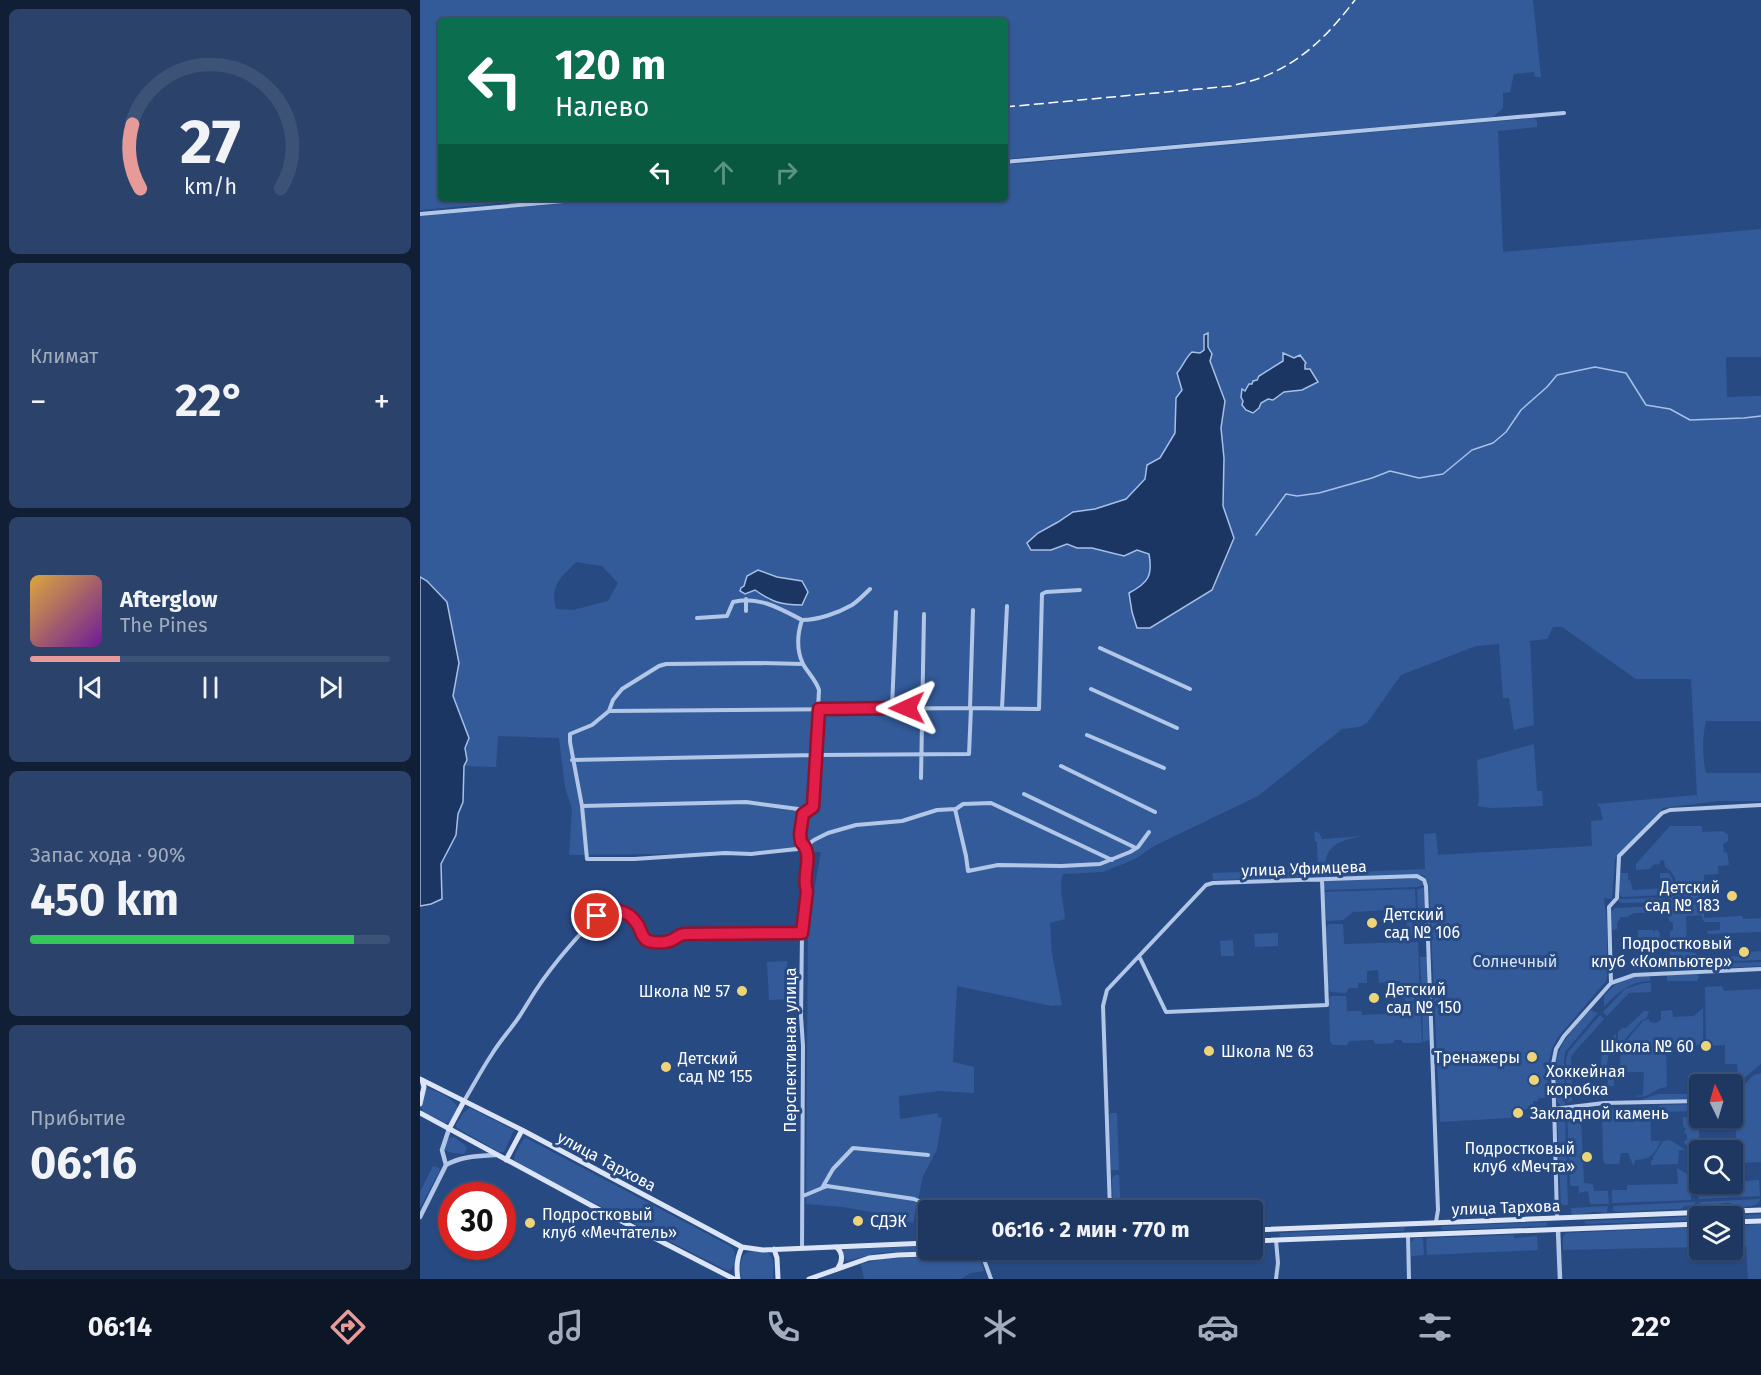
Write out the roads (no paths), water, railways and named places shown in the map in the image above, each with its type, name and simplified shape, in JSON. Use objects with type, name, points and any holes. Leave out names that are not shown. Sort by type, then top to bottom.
[{"type":"main road","name":"улица Тархова","points":[[421,1079],[742,1247],[774,1249],[918,1243]]},
{"type":"main road","points":[[420,1104],[424,1087],[421,1079]]},
{"type":"main road","points":[[449,1129],[464,1101]]},
{"type":"main road","points":[[420,1113],[496,1155],[736,1279],[739,1253],[742,1247]]},
{"type":"main road","points":[[506,1160],[522,1130]]},
{"type":"main road","name":"улица Тархова","points":[[1263,1230],[1761,1210]]},
{"type":"main road","points":[[1580,1218],[1580,1229]]},
{"type":"main road","points":[[1557,1219],[1558,1230]]},
{"type":"main road","points":[[1743,1222],[1761,1221]]},
{"type":"main road","points":[[1436,1222],[1437,1234]]},
{"type":"main road","points":[[1408,1224],[1408,1235]]},
{"type":"main road","name":"улица Тархова","points":[[1263,1241],[1689,1224]]},
{"type":"main road","points":[[834,1246],[839,1249],[842,1256],[837,1269]]},
{"type":"main road","points":[[774,1249],[778,1279]]},
{"type":"main road","points":[[809,1279],[869,1258],[918,1254]]},
{"type":"street","points":[[1008,162],[1564,113]]},
{"type":"street","points":[[420,214],[565,201]]},
{"type":"street","points":[[697,618],[728,616],[734,602],[746,599],[767,604],[802,620],[816,619],[853,605],[870,589]]},
{"type":"street","points":[[609,711],[1039,709],[1042,594],[1080,590]]},
{"type":"street","points":[[746,599],[746,611]]},
{"type":"street","points":[[1002,708],[1007,606]]},
{"type":"street","points":[[572,760],[969,754],[973,610]]},
{"type":"street","points":[[892,708],[896,612]]},
{"type":"street","points":[[921,778],[924,614]]},
{"type":"street","points":[[582,806],[746,802],[798,809],[803,814],[813,807],[819,690],[803,664],[797,639],[802,620]]},
{"type":"street","points":[[1100,648],[1190,689]]},
{"type":"street","points":[[803,664],[666,664],[659,666],[622,689],[613,700],[609,711],[592,725],[570,734],[572,760],[582,806],[587,859],[634,859],[725,853],[751,855],[806,849],[828,833],[856,825],[902,821],[937,810],[955,809],[963,804],[990,803],[1112,860]]},
{"type":"street","points":[[1091,689],[1177,728]]},
{"type":"street","points":[[1087,735],[1164,768]]},
{"type":"street","points":[[1061,766],[1155,812]]},
{"type":"street","points":[[1024,794],[1136,848]]},
{"type":"street","points":[[1611,982],[1609,907],[1617,898],[1618,862],[1622,853],[1662,813],[1670,810],[1761,805]]},
{"type":"street","points":[[955,809],[968,871],[998,865],[1100,864],[1136,848],[1149,832]]},
{"type":"street","name":"Перспективная улица","points":[[802,1248],[802,933],[808,860],[800,834],[803,814]]},
{"type":"street","name":"улица Уфимцева","points":[[1110,1200],[1103,1002],[1107,990],[1206,885],[1417,876],[1421,877],[1426,884],[1436,1127],[1438,1210],[1436,1222]]},
{"type":"street","points":[[1139,956],[1166,1012],[1327,1005],[1322,880]]},
{"type":"street","points":[[464,1101],[491,1054],[519,1017],[548,972],[587,926],[606,911],[617,910],[629,915],[645,939],[650,941],[670,941],[684,934],[802,933]]},
{"type":"street","points":[[1557,1219],[1553,1064],[1556,1049],[1564,1036],[1611,982],[1634,975],[1761,969]]},
{"type":"street","points":[[1554,1109],[1604,1104],[1689,1101]]},
{"type":"street","points":[[420,1217],[446,1165],[442,1150],[449,1129]]},
{"type":"street","points":[[822,1188],[833,1169],[853,1148],[928,1155]]},
{"type":"street","points":[[446,1165],[466,1157],[496,1155]]},
{"type":"street","points":[[803,1196],[827,1186],[918,1201]]},
{"type":"street","points":[[1558,1230],[1560,1279]]},
{"type":"street","points":[[1408,1235],[1409,1279]]},
{"type":"street","points":[[1276,1240],[1278,1263],[1276,1279]]},
{"type":"street","points":[[984,1260],[991,1279]]},
{"type":"waterway","points":[[1256,535],[1286,494],[1297,496],[1319,493],[1390,471],[1419,478],[1443,474],[1472,450],[1493,443],[1506,432],[1521,410],[1557,375],[1595,367],[1626,373],[1646,405],[1670,409],[1690,420],[1761,416]]},
{"type":"railway","points":[[1008,107],[1231,86],[1255,80],[1291,63],[1303,54],[1325,35],[1355,0]]},
{"type":"place","name":"Детский сад № 183","points":[[1732,896]]},
{"type":"place","name":"Детский сад № 106","points":[[1372,923]]},
{"type":"place","name":"Подростковый клуб «Компьютер»","points":[[1744,952]]},
{"type":"place","name":"Школа № 57","points":[[742,991]]},
{"type":"place","name":"Детский сад № 150","points":[[1374,998]]},
{"type":"place","name":"Школа № 60","points":[[1706,1046]]},
{"type":"place","name":"Школа № 63","points":[[1209,1051]]},
{"type":"place","name":"Тренажеры","points":[[1532,1057]]},
{"type":"place","name":"Детский сад № 155","points":[[666,1067]]},
{"type":"place","name":"Хоккейная коробка","points":[[1534,1080]]},
{"type":"place","name":"Закладной камень","points":[[1518,1113]]},
{"type":"place","name":"Подростковый клуб «Мечта»","points":[[1587,1157]]},
{"type":"place","name":"СДЭК","points":[[858,1221]]},
{"type":"place","name":"Подростковый клуб «Мечтатель»","points":[[530,1223]]},
{"type":"park label","name":"Солнечный","points":[[1515,961]]}]
